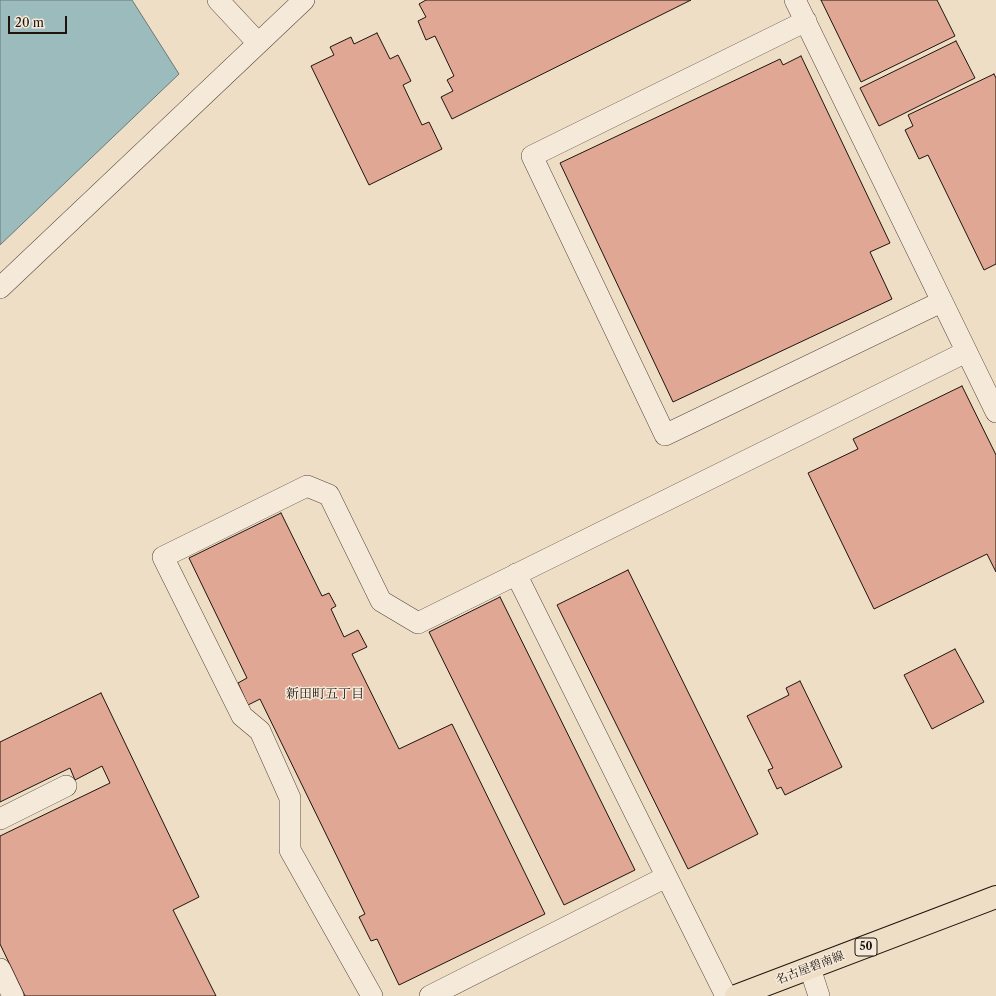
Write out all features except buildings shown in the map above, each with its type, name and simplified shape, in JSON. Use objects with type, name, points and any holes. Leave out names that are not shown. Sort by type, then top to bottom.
[{"type":"main road","name":"名古屋碧南線","points":[[736,996],[996,897]]},
{"type":"street","points":[[218,0],[258,42]]},
{"type":"street","points":[[0,288],[304,0]]},
{"type":"street","points":[[795,0],[996,412]]},
{"type":"street","points":[[806,22],[532,156],[665,435],[941,302]]},
{"type":"street","points":[[372,996],[290,850],[290,798],[260,731],[242,716],[163,557],[307,486],[330,495],[381,601],[418,623],[966,352]]},
{"type":"street","points":[[516,574],[726,996]]},
{"type":"street","points":[[0,819],[66,786]]},
{"type":"street","points":[[430,996],[666,877]]},
{"type":"street","points":[[810,968],[819,996]]},
{"type":"street","points":[[0,969],[13,996]]},
{"type":"water","points":[[0,0],[132,0],[179,74],[0,245]]},
{"type":"district","name":"新田町五丁目","points":[[325,694]]}]
